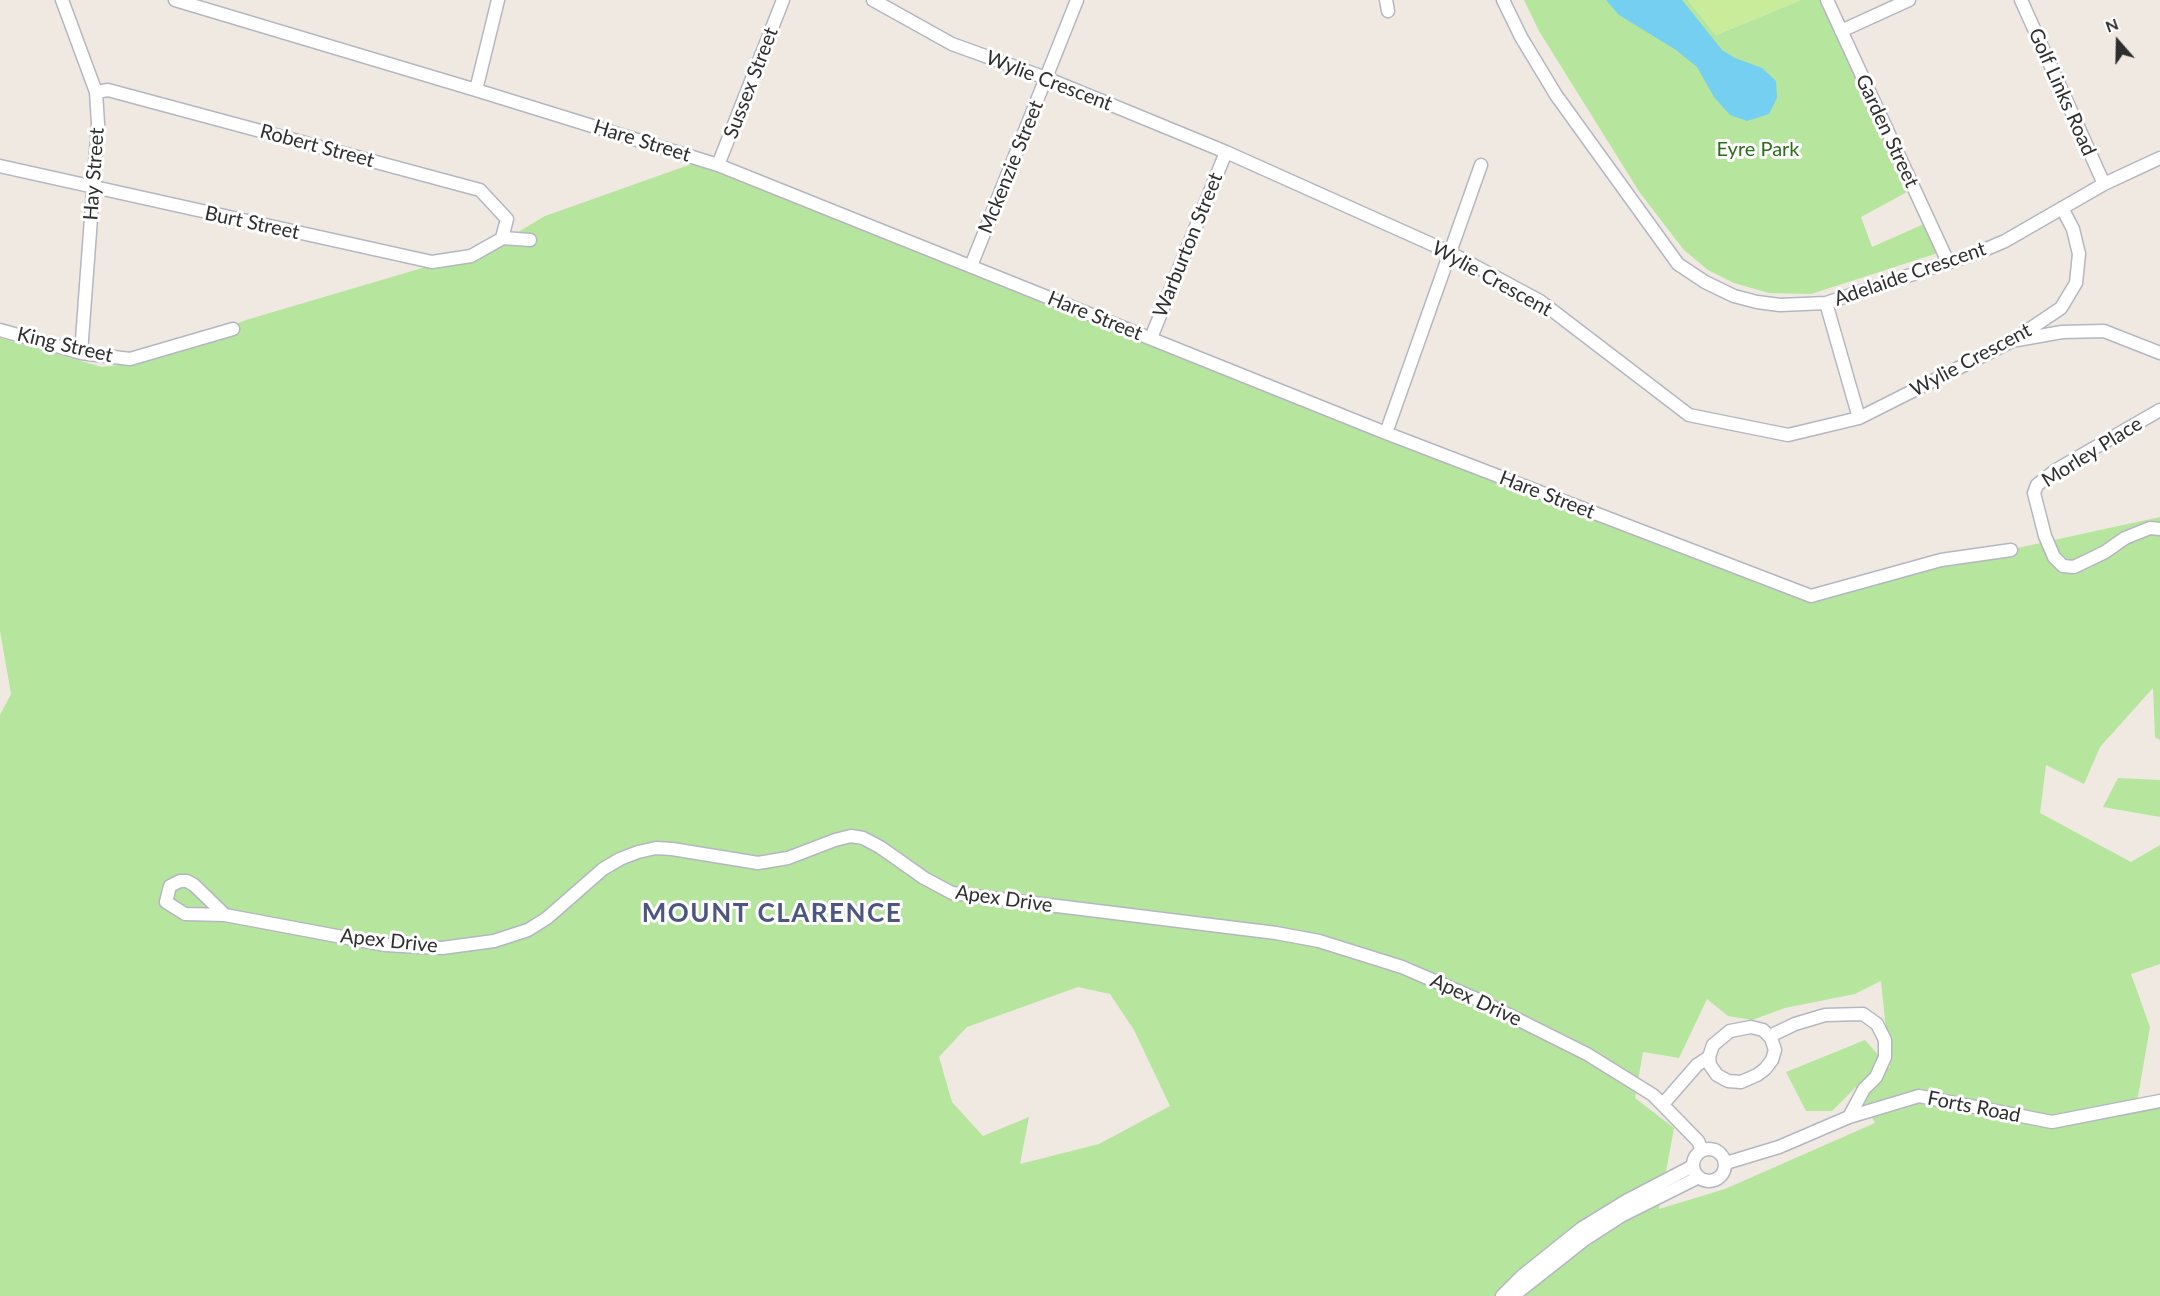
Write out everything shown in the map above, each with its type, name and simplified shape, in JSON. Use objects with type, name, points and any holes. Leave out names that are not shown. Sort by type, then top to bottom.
[{"type":"street","name":"Hay Street","points":[[62,0],[96,92],[98,124],[81,353]]},
{"type":"street","name":"Hare Street","points":[[175,0],[718,165],[1386,433],[1811,596],[1941,560],[2011,550]]},
{"type":"street","points":[[476,90],[498,0]]},
{"type":"street","name":"Sussex Street","points":[[718,165],[783,0]]},
{"type":"street","name":"Wylie Crescent","points":[[873,0],[952,44],[1046,78],[1226,152],[1449,252],[1540,301],[1689,415],[1788,435],[1859,418],[2012,340],[2061,308],[2076,283],[2079,254],[2073,229],[2062,208]]},
{"type":"street","name":"Mckenzie Street","points":[[971,267],[1077,0]]},
{"type":"street","name":"Adelaide Crescent","points":[[1503,0],[1521,37],[1556,95],[1678,264],[1734,296],[1757,302],[1826,303],[1977,253],[2005,240],[2104,184],[2160,158]]},
{"type":"street","name":"Garden Street","points":[[1827,0],[1948,262]]},
{"type":"street","points":[[1841,32],[1909,0]]},
{"type":"street","name":"Golf Links Road","points":[[2021,0],[2104,184]]},
{"type":"street","name":"Robert Street","points":[[96,92],[108,90],[480,190],[507,219],[502,238]]},
{"type":"street","name":"Warburton Street","points":[[1151,339],[1226,152]]},
{"type":"street","points":[[1386,433],[1481,165]]},
{"type":"street","name":"Burt Street","points":[[0,166],[432,262],[471,256],[502,238]]},
{"type":"street","points":[[502,238],[530,240]]},
{"type":"street","points":[[1826,303],[1859,418]]},
{"type":"street","name":"King Street","points":[[0,330],[81,353],[130,359],[233,329]]},
{"type":"street","points":[[2012,340],[2062,332],[2104,331],[2160,353]]},
{"type":"street","name":"Morley Place","points":[[2160,410],[2056,470],[2037,485],[2034,493],[2045,536],[2054,557],[2063,566],[2074,567],[2125,538],[2150,528],[2160,529]]},
{"type":"street","name":"Apex Drive","points":[[225,915],[385,945],[442,948],[494,941],[528,930],[548,918],[603,869],[638,852],[656,848],[672,849],[758,862],[788,858],[851,836],[863,838],[872,843],[924,878],[952,893],[1276,933],[1319,941],[1420,974],[1491,1006],[1587,1054],[1639,1086],[1663,1104],[1698,1142],[1702,1150]]},
{"type":"street","points":[[1770,1036],[1795,1024],[1825,1015],[1863,1014],[1877,1024],[1885,1040],[1885,1057],[1876,1077],[1864,1089],[1850,1117]]},
{"type":"street","points":[[1757,1028],[1770,1036],[1775,1050],[1765,1070],[1750,1079],[1734,1082],[1722,1079],[1713,1071],[1709,1057],[1713,1045],[1736,1029],[1757,1028]]},
{"type":"street","points":[[1663,1104],[1697,1065],[1709,1057]]},
{"type":"street","name":"Forts Road","points":[[1726,1163],[1779,1147],[1850,1117],[1919,1096],[2052,1122],[2160,1101]]},
{"type":"street","points":[[1710,1148],[1718,1150],[1723,1156],[1726,1163],[1722,1175],[1717,1179],[1704,1180],[1696,1172],[1694,1160],[1702,1150],[1710,1148]]},
{"type":"street","points":[[1502,1296],[1522,1276],[1582,1228],[1626,1201],[1696,1172]]},
{"type":"street","points":[[1513,1296],[1570,1251],[1621,1216],[1696,1172]]},
{"type":"green space","name":"Eyre Park","points":[[1524,0],[1688,0],[1716,35],[1801,0],[1823,0],[1907,192],[1861,217],[1872,247],[1924,224],[1938,253],[1811,294],[1769,293],[1734,283],[1708,270],[1684,250],[1640,193],[1539,31]]},
{"type":"green space","points":[[1688,0],[1801,0],[1716,35]]},
{"type":"green space","points":[[703,160],[1806,594],[2160,517],[2160,740],[2155,737],[2153,688],[2100,747],[2084,784],[2046,765],[2040,813],[2131,862],[2160,845],[2160,964],[2131,974],[2150,1027],[2136,1108],[2160,1105],[2160,1296],[0,1296],[0,715],[11,694],[0,631],[0,338],[102,367],[133,363],[246,320],[429,266],[473,259],[545,216]],"holes":[[[1881,981],[1890,1068],[1865,1040],[1786,1072],[1806,1111],[1832,1111],[1856,1087],[1875,1123],[1725,1189],[1659,1209],[1674,1128],[1635,1098],[1643,1052],[1679,1058],[1707,999],[1728,1016],[1752,1020],[1785,1008],[1855,994]],[[1078,987],[1110,994],[1134,1030],[1170,1106],[1099,1144],[1020,1164],[1029,1117],[983,1136],[952,1102],[939,1057],[967,1027]]]},
{"type":"green space","points":[[2118,778],[2160,780],[2160,817],[2103,807]]},
{"type":"water","points":[[1606,0],[1682,0],[1722,50],[1735,58],[1762,68],[1776,81],[1777,98],[1769,114],[1747,121],[1730,115],[1714,97],[1697,67],[1676,50],[1619,15]]},
{"type":"district","name":"MOUNT CLARENCE","points":[[772,914]]}]
